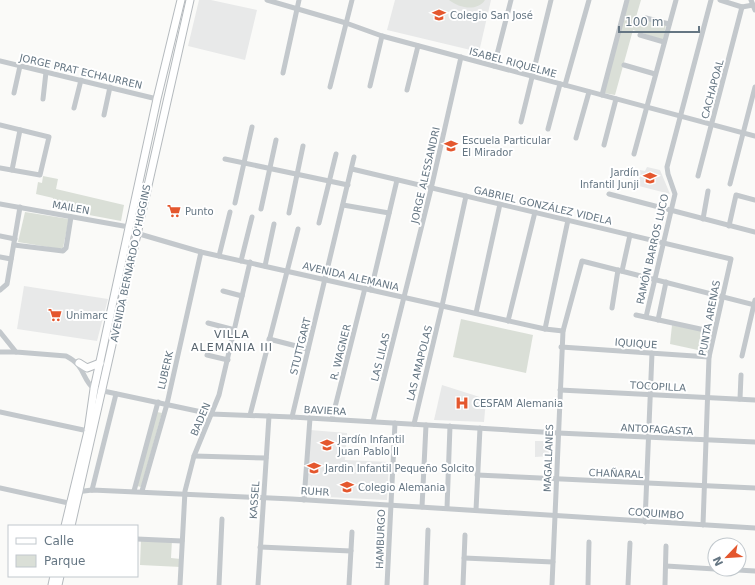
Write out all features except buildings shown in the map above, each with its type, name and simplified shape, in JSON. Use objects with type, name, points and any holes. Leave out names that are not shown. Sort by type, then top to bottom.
[{"type":"main road","name":"AVENIDA BERNARDO O'HIGGINS","points":[[76,492],[88,431],[94,389],[111,310],[157,98],[182,0]]},
{"type":"main road","name":"AVENIDA BERNARDO O'HIGGINS","points":[[65,525],[73,504],[102,391],[136,233],[190,0]]},
{"type":"main road","points":[[158,137],[157,132],[162,109],[157,98],[165,95],[169,80],[172,78]]},
{"type":"main road","points":[[111,310],[120,312]]},
{"type":"main road","points":[[79,363],[87,368],[100,363]]},
{"type":"main road","name":"AVENIDA BERNARDO O'HIGGINS","points":[[71,525],[73,504]]},
{"type":"street","name":"ISABEL RIQUELME","points":[[267,0],[346,23],[382,36],[755,136]]},
{"type":"street","points":[[283,73],[299,0]]},
{"type":"street","points":[[330,87],[352,0]]},
{"type":"street","points":[[494,66],[511,0]]},
{"type":"street","points":[[521,122],[551,0]]},
{"type":"street","points":[[548,129],[589,0]]},
{"type":"street","points":[[602,95],[627,0]]},
{"type":"street","points":[[634,154],[676,0]]},
{"type":"street","name":"RAMÓN BARROS LUCO","points":[[646,317],[675,191],[667,171],[711,0]]},
{"type":"street","points":[[720,0],[742,7],[753,5]]},
{"type":"street","name":"CACHAPOAL","points":[[698,176],[742,7]]},
{"type":"street","points":[[646,18],[669,24]]},
{"type":"street","points":[[640,35],[664,42]]},
{"type":"street","points":[[370,86],[382,36]]},
{"type":"street","points":[[407,90],[418,46]]},
{"type":"street","name":"JORGE ALESSANDRI","points":[[404,297],[432,188],[461,57]]},
{"type":"street","name":"JORGE PRAT ECHAURREN","points":[[0,61],[157,98]]},
{"type":"street","points":[[624,65],[655,74]]},
{"type":"street","points":[[14,93],[20,66]]},
{"type":"street","points":[[43,99],[46,72]]},
{"type":"street","points":[[74,108],[81,80]]},
{"type":"street","points":[[104,114],[110,87]]},
{"type":"street","points":[[730,184],[755,87]]},
{"type":"street","points":[[576,138],[589,92]]},
{"type":"street","points":[[604,145],[616,99]]},
{"type":"street","points":[[0,125],[49,137],[40,175],[0,168]]},
{"type":"street","points":[[235,203],[252,127]]},
{"type":"street","points":[[12,170],[20,130]]},
{"type":"street","points":[[261,209],[276,140]]},
{"type":"street","points":[[289,213],[303,146]]},
{"type":"street","points":[[319,223],[336,154]]},
{"type":"street","name":"STUTTGART","points":[[292,417],[354,158]]},
{"type":"street","points":[[225,159],[348,185]]},
{"type":"street","name":"GABRIEL GONZÁLEZ VIDELA","points":[[352,169],[731,259]]},
{"type":"street","points":[[371,290],[397,180]]},
{"type":"street","points":[[703,219],[708,191]]},
{"type":"street","points":[[609,194],[755,232]]},
{"type":"street","points":[[729,226],[736,195],[755,200]]},
{"type":"street","name":"LAS AMAPOLAS","points":[[414,424],[466,196]]},
{"type":"street","name":"MAILEN","points":[[0,204],[129,227]]},
{"type":"street","points":[[343,204],[389,213]]},
{"type":"street","points":[[476,314],[500,204]]},
{"type":"street","points":[[2,289],[7,284],[20,208]]},
{"type":"street","points":[[219,256],[230,212]]},
{"type":"street","points":[[508,321],[534,212]]},
{"type":"street","points":[[0,236],[14,242],[63,251],[66,248],[72,217]]},
{"type":"street","points":[[241,261],[252,218]]},
{"type":"street","points":[[545,329],[568,220]]},
{"type":"street","points":[[265,266],[274,224]]},
{"type":"street","points":[[129,227],[136,233]]},
{"type":"street","points":[[250,415],[298,229]]},
{"type":"street","name":"AVENIDA ALEMANIA","points":[[136,233],[201,252],[508,321],[545,329],[563,331]]},
{"type":"street","points":[[612,308],[630,235]]},
{"type":"street","name":"LUBERK","points":[[142,491],[167,404],[201,252]]},
{"type":"street","points":[[0,257],[11,259]]},
{"type":"street","name":"PUNTA ARENAS","points":[[703,525],[710,357],[714,332],[731,259]]},
{"type":"street","name":"MAGALLANES","points":[[552,585],[561,347],[563,331],[582,261],[620,271]]},
{"type":"street","name":"BADEN","points":[[180,585],[184,494],[194,456],[219,395],[250,262]]},
{"type":"street","points":[[620,271],[755,303],[742,356]]},
{"type":"street","points":[[658,320],[666,282]]},
{"type":"street","name":"R. WAGNER","points":[[332,419],[364,288]]},
{"type":"street","points":[[223,291],[242,296]]},
{"type":"street","name":"LAS LILAS","points":[[373,421],[404,297]]},
{"type":"street","points":[[636,315],[714,332]]},
{"type":"street","points":[[208,323],[235,330]]},
{"type":"street","points":[[0,332],[16,352]]},
{"type":"street","points":[[269,339],[308,349]]},
{"type":"street","name":"IQUIQUE","points":[[561,347],[710,357]]},
{"type":"street","points":[[0,352],[66,356],[79,363],[94,389]]},
{"type":"street","points":[[645,522],[652,353]]},
{"type":"street","points":[[207,355],[228,360]]},
{"type":"street","points":[[740,399],[741,375]]},
{"type":"street","name":"BAVIERA","points":[[94,389],[211,414],[373,421],[558,433]]},
{"type":"street","name":"TOCOPILLA","points":[[560,390],[755,400]]},
{"type":"street","points":[[92,490],[116,394]]},
{"type":"street","name":"LUBERK","points":[[134,491],[158,402]]},
{"type":"street","points":[[0,412],[88,431]]},
{"type":"street","name":"KASSEL","points":[[258,585],[262,497],[269,416]]},
{"type":"street","points":[[304,500],[310,418]]},
{"type":"street","name":"HAMBURGO","points":[[387,585],[395,423]]},
{"type":"street","points":[[422,507],[426,425]]},
{"type":"street","points":[[447,508],[450,426]]},
{"type":"street","points":[[476,510],[480,428]]},
{"type":"street","name":"ANTOFAGASTA","points":[[558,433],[755,442]]},
{"type":"street","points":[[194,456],[266,458]]},
{"type":"street","name":"CHAÑARAL","points":[[477,475],[755,488]]},
{"type":"street","points":[[0,488],[73,504]]},
{"type":"street","name":"RUHR","points":[[76,492],[92,490],[142,491],[555,515]]},
{"type":"street","name":"COQUIMBO","points":[[555,515],[755,528]]},
{"type":"street","points":[[219,585],[222,519]]},
{"type":"street","points":[[426,585],[428,530]]},
{"type":"street","points":[[349,585],[352,532]]},
{"type":"street","points":[[463,585],[464,535]]},
{"type":"street","points":[[138,539],[182,541]]},
{"type":"street","points":[[588,585],[589,542]]},
{"type":"street","points":[[628,585],[630,543]]},
{"type":"street","points":[[665,585],[666,546]]},
{"type":"street","points":[[260,547],[351,551]]},
{"type":"street","points":[[464,558],[553,562]]},
{"type":"street","points":[[666,566],[707,569]]},
{"type":"shaded area","points":[[199,0],[211,0],[257,10],[245,60],[188,46]]},
{"type":"shaded area","name":"Colegio San José","points":[[395,0],[491,0],[479,52],[387,30]]},
{"type":"shaded area","name":"Jardín Infantil Junji","points":[[647,167],[660,170],[670,194],[635,185],[640,170],[645,171]]},
{"type":"shaded area","points":[[24,286],[108,299],[97,341],[17,329]]},
{"type":"shaded area","name":"CESFAM Alemania","points":[[442,385],[486,399],[484,422],[434,420]]},
{"type":"shaded area","name":"Colegio Alemania","points":[[310,430],[347,433],[345,460],[389,462],[387,500],[306,496]]},
{"type":"shaded area","points":[[535,441],[550,441],[550,456],[535,457]]},
{"type":"green space","points":[[449,0],[485,0],[482,4],[468,8],[453,3]]},
{"type":"green space","points":[[629,0],[641,0],[636,17],[666,25],[663,40],[633,30],[615,95],[604,93]]},
{"type":"green space","points":[[43,176],[58,179],[56,189],[124,205],[121,221],[52,208],[53,198],[36,194],[38,182],[42,183]]},
{"type":"green space","points":[[25,212],[69,219],[63,248],[60,249],[18,242]]},
{"type":"green space","points":[[461,319],[533,335],[526,373],[453,357]]},
{"type":"green space","points":[[672,325],[711,333],[707,352],[670,344]]},
{"type":"green space","points":[[157,412],[162,413],[141,487],[137,486]]},
{"type":"green space","points":[[141,539],[172,540],[171,558],[181,559],[181,567],[140,565]]},
{"type":"place","name":"Colegio San José","points":[[439,15]]},
{"type":"place","name":"Escuela Particular El Mirador","points":[[451,146]]},
{"type":"place","name":"Jardín Infantil Junji","points":[[650,178]]},
{"type":"place","name":"Punto","points":[[174,211]]},
{"type":"place","name":"Unimarc","points":[[55,315]]},
{"type":"place","name":"CESFAM Alemania","points":[[462,403]]},
{"type":"place","name":"Jardín Infantil Juan Pablo II","points":[[327,445]]},
{"type":"place","name":"Jardin Infantil Pequeño Solcito","points":[[314,468]]},
{"type":"place","name":"Colegio Alemania","points":[[347,487]]},
{"type":"district","name":"VILLA ALEMANIA III","points":[[232,340]]}]
